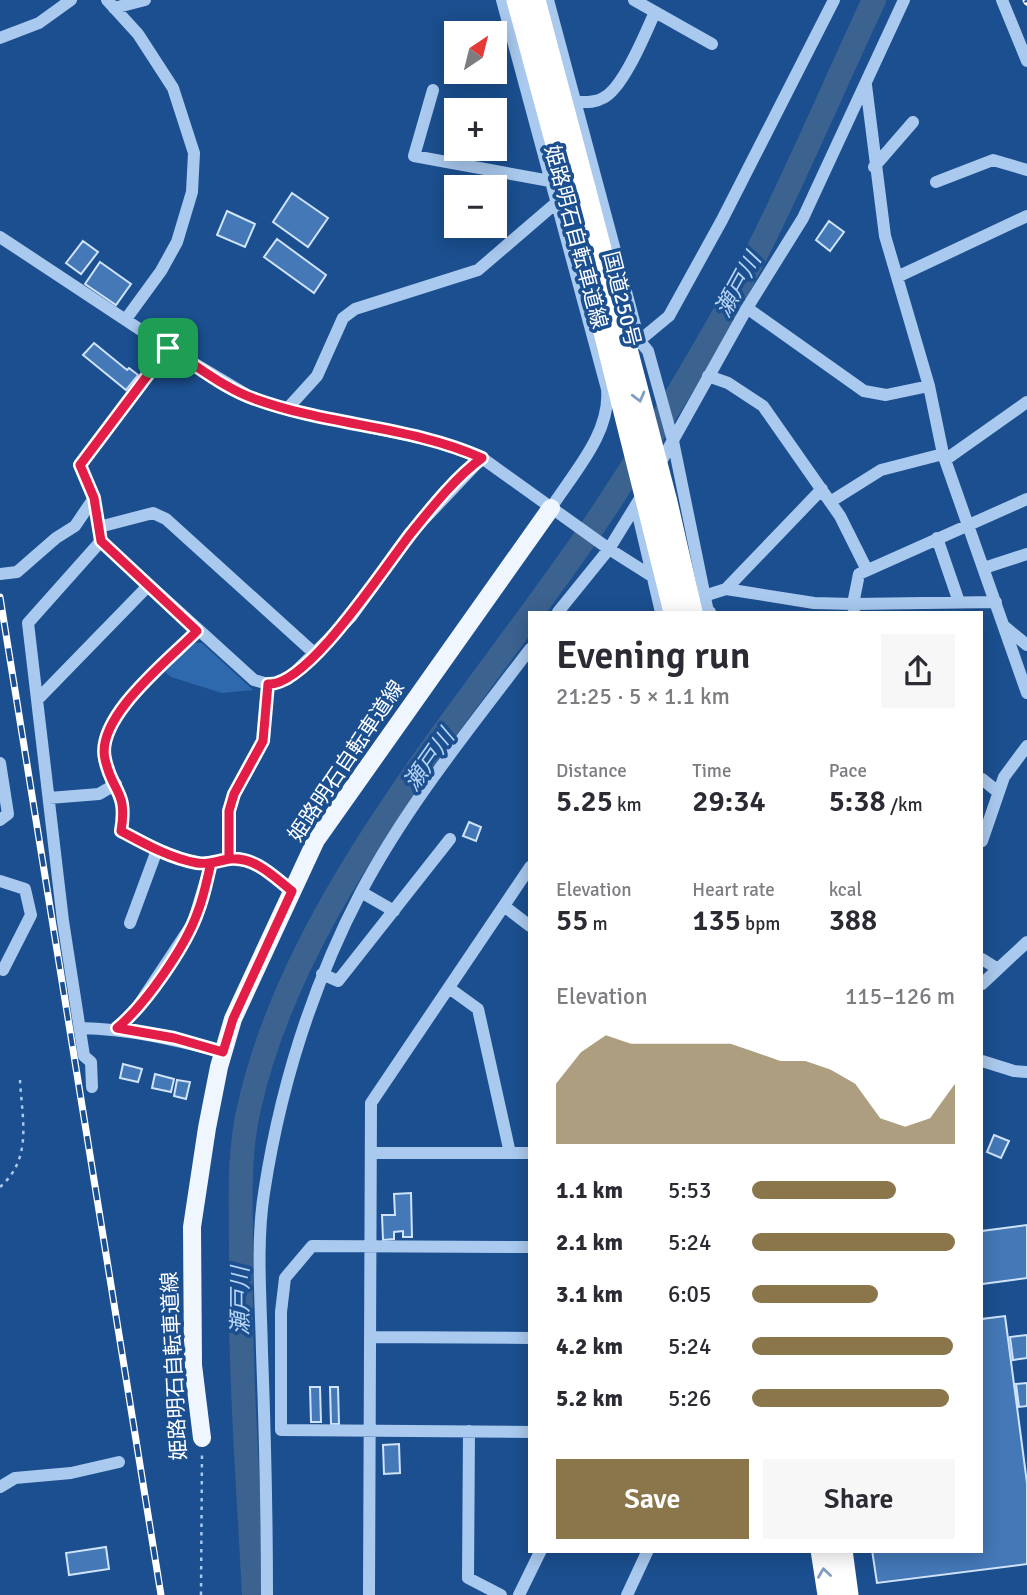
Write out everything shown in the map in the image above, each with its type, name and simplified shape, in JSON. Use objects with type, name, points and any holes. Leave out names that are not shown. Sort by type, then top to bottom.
[{"type":"highway","name":"国道250号","points":[[517,0],[570,195],[674,611]]},
{"type":"highway","name":"国道250号","points":[[535,0],[570,195],[667,502],[704,608]]},
{"type":"highway","points":[[821,1553],[828,1595]]},
{"type":"highway","points":[[842,1553],[848,1595]]},
{"type":"main road","name":"姫路明石自転車道線","points":[[202,1438],[193,1365],[192,1227],[206,1128],[233,1019],[316,840],[553,510]]},
{"type":"street","points":[[0,38],[39,23],[71,0]]},
{"type":"street","points":[[111,4],[145,0]]},
{"type":"street","points":[[502,0],[550,181]]},
{"type":"street","points":[[548,0],[639,340],[648,351],[673,441],[704,608]]},
{"type":"street","points":[[634,0],[712,44]]},
{"type":"street","points":[[604,374],[669,316],[722,220],[834,0]]},
{"type":"street","points":[[559,611],[610,549],[747,309],[803,218],[904,0]]},
{"type":"street","points":[[1002,0],[1027,61]]},
{"type":"street","points":[[111,4],[138,34],[173,88],[194,153],[192,192],[177,242],[162,271],[126,319]]},
{"type":"street","points":[[576,102],[591,103],[606,98],[633,61],[655,12]]},
{"type":"street","points":[[866,85],[874,167],[885,236],[929,386],[944,457],[970,524],[1027,693]]},
{"type":"street","points":[[433,90],[414,156],[550,181],[570,195],[608,403],[606,417],[553,510]]},
{"type":"street","points":[[874,167],[913,122]]},
{"type":"street","points":[[936,182],[993,160],[1027,170]]},
{"type":"street","points":[[287,409],[317,376],[343,318],[355,309],[478,270],[570,195]]},
{"type":"street","points":[[897,277],[1027,216]]},
{"type":"street","points":[[0,237],[168,348],[252,398],[287,409],[435,441],[482,458],[610,549],[704,608]]},
{"type":"street","points":[[747,309],[864,391],[886,395],[929,386]]},
{"type":"street","points":[[168,348],[80,465],[94,498],[101,541],[254,680],[268,684],[288,679],[351,617],[436,503],[482,458]]},
{"type":"street","points":[[708,376],[728,383],[763,406],[831,502],[867,570]]},
{"type":"street","points":[[831,502],[881,470],[944,457],[1026,407]]},
{"type":"street","points":[[704,608],[726,589],[822,489]]},
{"type":"street","points":[[0,575],[17,572],[56,538],[75,526],[94,498]]},
{"type":"street","points":[[854,608],[859,574],[1027,499]]},
{"type":"street","points":[[636,506],[661,611]]},
{"type":"street","points":[[99,527],[153,513],[166,519],[314,653]]},
{"type":"street","points":[[937,538],[960,602]]},
{"type":"street","points":[[92,1087],[91,1062],[84,1056],[80,1028],[28,623],[101,541]]},
{"type":"street","points":[[985,568],[1027,554]]},
{"type":"street","points":[[38,699],[148,586]]},
{"type":"street","points":[[726,589],[813,608],[996,602]]},
{"type":"street","points":[[1004,627],[1027,645]]},
{"type":"street","points":[[197,631],[116,714],[105,736],[103,752],[125,809],[121,831],[157,850],[189,861],[248,861],[264,868],[292,891]]},
{"type":"street","points":[[267,1595],[260,1282],[263,1195],[294,1053],[322,974],[361,892],[448,757],[528,652]]},
{"type":"street","points":[[229,859],[229,811],[234,794],[263,741],[268,684]]},
{"type":"street","points":[[983,838],[1004,777],[1027,746]]},
{"type":"street","points":[[0,763],[8,814],[0,820]]},
{"type":"street","points":[[983,780],[998,792]]},
{"type":"street","points":[[49,798],[99,794],[116,785]]},
{"type":"street","points":[[322,974],[338,981],[450,839]]},
{"type":"street","points":[[130,923],[157,850]]},
{"type":"street","points":[[117,1028],[150,989],[193,923],[211,863]]},
{"type":"street","points":[[369,1595],[371,1104],[528,870]]},
{"type":"street","points":[[0,881],[25,889],[32,915],[3,970]]},
{"type":"street","points":[[361,892],[394,911]]},
{"type":"street","points":[[504,906],[528,924]]},
{"type":"street","points":[[983,983],[1027,942]]},
{"type":"street","points":[[983,960],[998,969]]},
{"type":"street","points":[[449,988],[478,1009],[510,1153]]},
{"type":"street","points":[[80,1028],[117,1028],[174,1038],[223,1052]]},
{"type":"street","points":[[983,1061],[1014,1072],[1027,1072]]},
{"type":"street","points":[[371,1153],[528,1153]]},
{"type":"street","points":[[528,1247],[312,1246],[285,1278],[281,1312],[281,1430],[528,1432]]},
{"type":"street","points":[[260,1282],[285,1278]]},
{"type":"street","points":[[371,1336],[528,1338]]},
{"type":"street","points":[[469,1431],[468,1578],[501,1595]]},
{"type":"street","points":[[0,1488],[15,1478],[71,1473],[119,1462]]},
{"type":"street","points":[[519,1595],[540,1553]]},
{"type":"street","points":[[626,1595],[647,1553]]},
{"type":"path","points":[[0,1187],[21,1162],[23,1143],[20,1080]]},
{"type":"path","name":"姫路明石自転車道線","points":[[201,1595],[202,1438]]},
{"type":"shaded area","points":[[191,643],[202,643],[253,690],[222,693],[171,677],[165,672]]},
{"type":"building","points":[[292,193],[328,218],[308,247],[273,222]]},
{"type":"building","points":[[227,211],[255,224],[245,247],[217,235]]},
{"type":"building","points":[[829,221],[844,232],[830,251],[816,240]]},
{"type":"building","points":[[277,239],[326,275],[314,293],[264,257]]},
{"type":"building","points":[[83,241],[98,252],[81,274],[66,263]]},
{"type":"building","points":[[100,262],[131,284],[116,305],[85,284]]},
{"type":"building","points":[[94,343],[127,370],[129,368],[138,375],[126,390],[83,355]]},
{"type":"building","points":[[469,822],[481,827],[476,841],[463,836]]},
{"type":"building","points":[[123,1064],[142,1069],[138,1082],[120,1078]]},
{"type":"building","points":[[155,1074],[174,1079],[171,1092],[152,1088]]},
{"type":"building","points":[[177,1080],[190,1082],[186,1099],[174,1096]]},
{"type":"building","points":[[994,1135],[1009,1141],[1001,1158],[987,1152]]},
{"type":"building","points":[[411,1193],[412,1237],[403,1237],[403,1231],[394,1232],[394,1239],[383,1240],[382,1215],[395,1215],[394,1194]]},
{"type":"building","points":[[1027,1225],[1027,1278],[983,1284],[983,1231]]},
{"type":"building","points":[[1005,1316],[1027,1483],[1027,1564],[877,1583],[872,1553],[983,1553],[983,1319]]},
{"type":"building","points":[[1027,1335],[1027,1358],[1013,1360],[1010,1337]]},
{"type":"building","points":[[1027,1383],[1027,1406],[1019,1407],[1016,1384]]},
{"type":"building","points":[[310,1387],[320,1387],[321,1422],[311,1422]]},
{"type":"building","points":[[330,1387],[338,1387],[339,1424],[331,1424]]},
{"type":"building","points":[[399,1444],[400,1473],[384,1474],[383,1445]]},
{"type":"building","points":[[106,1547],[109,1569],[69,1575],[66,1553]]},
{"type":"waterway","name":"瀬戸川","points":[[533,611],[605,509],[692,370],[733,298],[797,170],[874,0]]},
{"type":"waterway","name":"瀬戸川","points":[[254,1595],[241,1292],[241,1178],[249,1108],[273,1027],[308,949],[351,871],[399,796],[528,617]]},
{"type":"railway","points":[[0,597],[161,1595]]},
{"type":"route","points":[[168,348],[80,465],[94,498],[101,541],[197,631],[116,714],[105,736],[103,752],[106,763],[125,809],[121,831],[157,850],[201,864],[229,859],[248,861],[264,868],[292,891],[233,1019],[223,1052],[174,1038],[117,1028],[136,1009],[172,959],[193,923],[211,863],[229,859],[229,811],[234,794],[263,741],[268,684],[288,679],[351,617],[411,533],[436,503],[482,458],[435,441],[292,411],[252,398],[168,348]]}]
